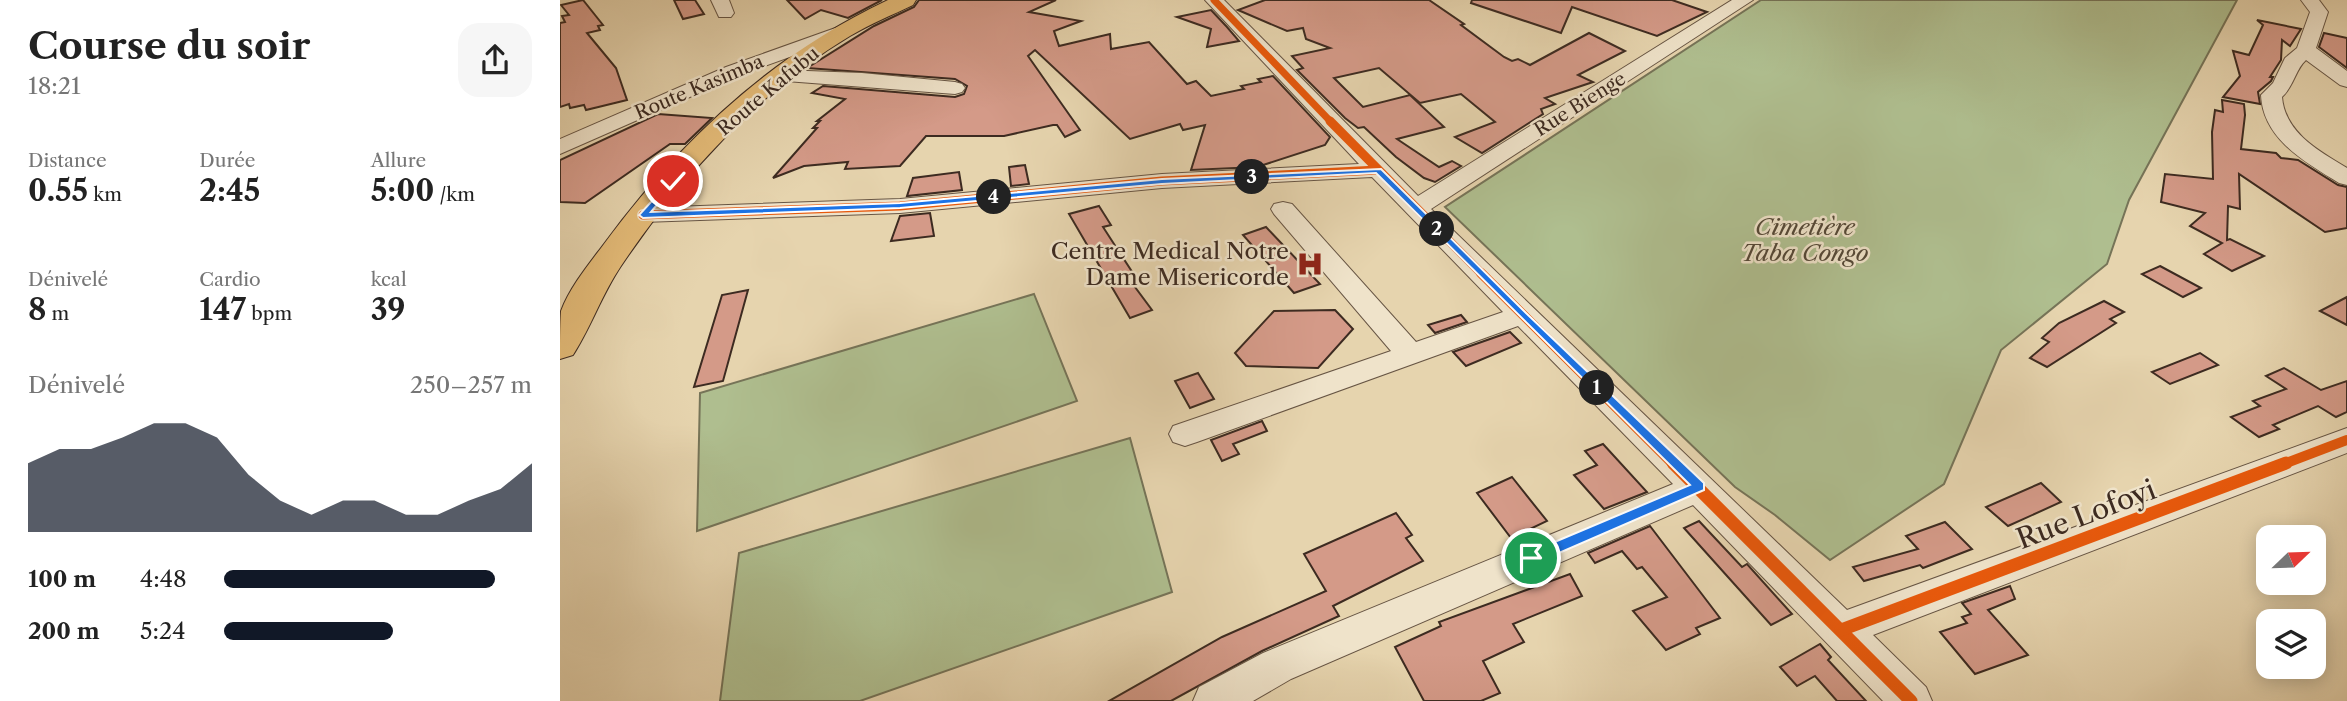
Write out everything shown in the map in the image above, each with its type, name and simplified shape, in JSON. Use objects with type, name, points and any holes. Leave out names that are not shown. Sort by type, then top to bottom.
[{"type":"main road","name":"Route Kafubu","points":[[563,335],[603,268],[643,215],[704,146],[780,76],[841,32],[905,0]]},
{"type":"street","points":[[1214,0],[1378,170],[1522,315],[1700,487],[1910,701]]},
{"type":"street","name":"Rue Bienge","points":[[1416,208],[1744,0]]},
{"type":"street","points":[[2310,0],[2319,12],[2306,50],[2292,62],[2282,86],[2272,96],[2273,111],[2296,145],[2347,178]]},
{"type":"street","name":"Route Kasimba","points":[[560,147],[733,71],[841,32]]},
{"type":"street","points":[[2306,50],[2347,81]]},
{"type":"street","points":[[780,76],[900,81],[955,88]]},
{"type":"street","points":[[643,215],[900,206],[1162,181],[1378,170]]},
{"type":"street","points":[[1283,209],[1410,355]]},
{"type":"street","points":[[1185,434],[1522,315]]},
{"type":"street","name":"Rue Lofoyi","points":[[1841,630],[2347,440]]},
{"type":"street","points":[[1214,701],[1277,666],[1700,487]]},
{"type":"green space","name":"Cimetière Taba Congo","points":[[1761,0],[2237,0],[2129,200],[2107,264],[2001,350],[1944,484],[1830,560],[1775,515],[1735,487],[1445,207]]},
{"type":"green space","points":[[1034,294],[1077,401],[697,531],[700,393]]},
{"type":"green space","points":[[1130,438],[1172,592],[860,701],[720,701],[739,553]]},
{"type":"building","points":[[583,0],[603,25],[598,26],[600,30],[587,33],[616,68],[627,100],[586,110],[584,105],[570,108],[569,104],[560,107],[560,23],[565,22],[562,16],[569,15],[561,5]]},
{"type":"building","points":[[674,0],[695,0],[704,14],[683,19]]},
{"type":"building","points":[[787,0],[882,0],[848,18],[821,10],[805,19]]},
{"type":"building","points":[[919,0],[1056,0],[1029,12],[1081,21],[1054,31],[1059,46],[1110,34],[1111,49],[1149,42],[1187,84],[1196,81],[1211,96],[1244,89],[1241,86],[1261,82],[1258,79],[1273,76],[1330,137],[1325,145],[1257,167],[1191,170],[1205,125],[1183,130],[1180,124],[1130,139],[1035,50],[1028,56],[1080,130],[1065,137],[1057,125],[1004,136],[926,136],[900,166],[845,169],[848,162],[804,166],[773,178],[817,128],[813,128],[820,121],[817,121],[845,99],[812,93],[823,86],[955,97],[964,94],[967,86],[955,79],[807,68],[874,26],[914,7]]},
{"type":"building","points":[[1265,0],[1429,0],[1504,57],[1512,61],[1518,59],[1530,65],[1589,33],[1625,51],[1578,75],[1593,82],[1545,98],[1555,104],[1541,109],[1543,114],[1482,153],[1455,137],[1495,122],[1461,94],[1420,103],[1379,68],[1334,78],[1363,107],[1410,95],[1444,127],[1397,139],[1439,167],[1452,161],[1461,166],[1435,182],[1424,178],[1396,157],[1364,127],[1358,128],[1345,118],[1297,70],[1303,68],[1292,56],[1330,48],[1306,39],[1303,28],[1287,31],[1238,10]]},
{"type":"building","points":[[1472,0],[1672,0],[1707,12],[1657,36],[1572,7],[1561,33],[1471,3]]},
{"type":"building","points":[[1211,10],[1239,41],[1207,47],[1211,29],[1177,17]]},
{"type":"building","points":[[2257,20],[2301,29],[2290,46],[2282,40],[2281,60],[2270,77],[2273,77],[2271,81],[2258,92],[2260,104],[2223,97],[2240,76],[2233,51],[2249,55],[2263,25]]},
{"type":"building","points":[[2324,33],[2347,38],[2347,68],[2319,47]]},
{"type":"building","points":[[2222,100],[2244,104],[2241,149],[2276,153],[2281,158],[2298,160],[2338,185],[2347,187],[2347,228],[2325,232],[2239,174],[2240,209],[2228,206],[2227,240],[2230,239],[2264,256],[2232,271],[2204,254],[2222,243],[2190,226],[2205,213],[2161,202],[2165,174],[2213,179],[2212,132],[2215,110],[2223,112]]},
{"type":"building","points":[[658,114],[712,118],[685,144],[670,144],[585,203],[560,202],[560,160]]},
{"type":"building","points":[[1025,165],[1029,184],[1011,186],[1009,167]]},
{"type":"building","points":[[959,172],[962,190],[907,196],[913,178]]},
{"type":"building","points":[[1099,206],[1111,225],[1103,227],[1140,284],[1135,287],[1152,310],[1130,318],[1069,214]]},
{"type":"building","points":[[930,213],[934,236],[891,241],[900,216]]},
{"type":"building","points":[[1266,227],[1320,284],[1294,293],[1243,235]]},
{"type":"building","points":[[2160,266],[2201,288],[2183,297],[2142,274]]},
{"type":"building","points":[[748,290],[723,381],[694,387],[722,295]]},
{"type":"building","points":[[2347,297],[2347,325],[2320,311]]},
{"type":"building","points":[[2104,301],[2124,312],[2110,319],[2116,323],[2047,367],[2030,358],[2049,342],[2042,338],[2059,323]]},
{"type":"building","points":[[1335,310],[1353,329],[1318,368],[1246,366],[1235,353],[1274,311]]},
{"type":"building","points":[[1461,315],[1467,322],[1435,333],[1428,325]]},
{"type":"building","points":[[1510,332],[1521,343],[1466,366],[1453,352]]},
{"type":"building","points":[[2200,353],[2218,365],[2170,384],[2152,372]]},
{"type":"building","points":[[2284,368],[2321,390],[2347,381],[2347,412],[2336,417],[2318,406],[2273,425],[2279,429],[2259,437],[2231,417],[2260,406],[2253,401],[2286,389],[2266,376]]},
{"type":"building","points":[[1198,373],[1214,399],[1190,408],[1175,381]]},
{"type":"building","points":[[1262,421],[1267,431],[1233,444],[1239,454],[1222,461],[1211,440]]},
{"type":"building","points":[[1603,444],[1647,492],[1604,509],[1574,475],[1597,465],[1585,451]]},
{"type":"building","points":[[1512,477],[1547,521],[1511,538],[1477,493]]},
{"type":"building","points":[[2041,483],[2061,502],[2008,526],[1986,507]]},
{"type":"building","points":[[1396,513],[1412,535],[1406,538],[1423,561],[1333,606],[1339,616],[1262,651],[1171,701],[1109,701],[1222,637],[1326,591],[1304,554]]},
{"type":"building","points":[[1699,521],[1742,567],[1747,564],[1792,614],[1771,625],[1684,528]]},
{"type":"building","points":[[1945,522],[1972,549],[1923,568],[1920,565],[1864,581],[1853,567],[1918,549],[1906,536]]},
{"type":"building","points":[[1650,526],[1720,618],[1696,628],[1700,634],[1666,650],[1633,611],[1667,597],[1642,567],[1637,569],[1622,551],[1595,563],[1588,553]]},
{"type":"building","points":[[1570,574],[1582,596],[1513,624],[1524,642],[1483,661],[1500,693],[1481,701],[1424,701],[1395,647],[1441,626],[1439,622]]},
{"type":"building","points":[[2010,586],[2015,599],[1988,610],[2028,655],[1975,674],[1940,632],[1967,623],[1962,617],[1971,614],[1962,603]]},
{"type":"building","points":[[1820,644],[1831,657],[1828,660],[1866,701],[1837,701],[1815,676],[1797,686],[1780,667]]},
{"type":"cycle path","points":[[1214,0],[1386,178],[1911,701]]},
{"type":"cycle path","points":[[643,215],[900,206],[1162,181],[1378,170]]},
{"type":"cycle path","points":[[1841,630],[2347,440]]},
{"type":"place","name":"Centre Medical Notre Dame Misericorde","points":[[1310,264]]},
{"type":"route","points":[[673,181],[643,215],[900,206],[1162,181],[1378,170],[1522,315],[1700,487],[1531,558]]}]
